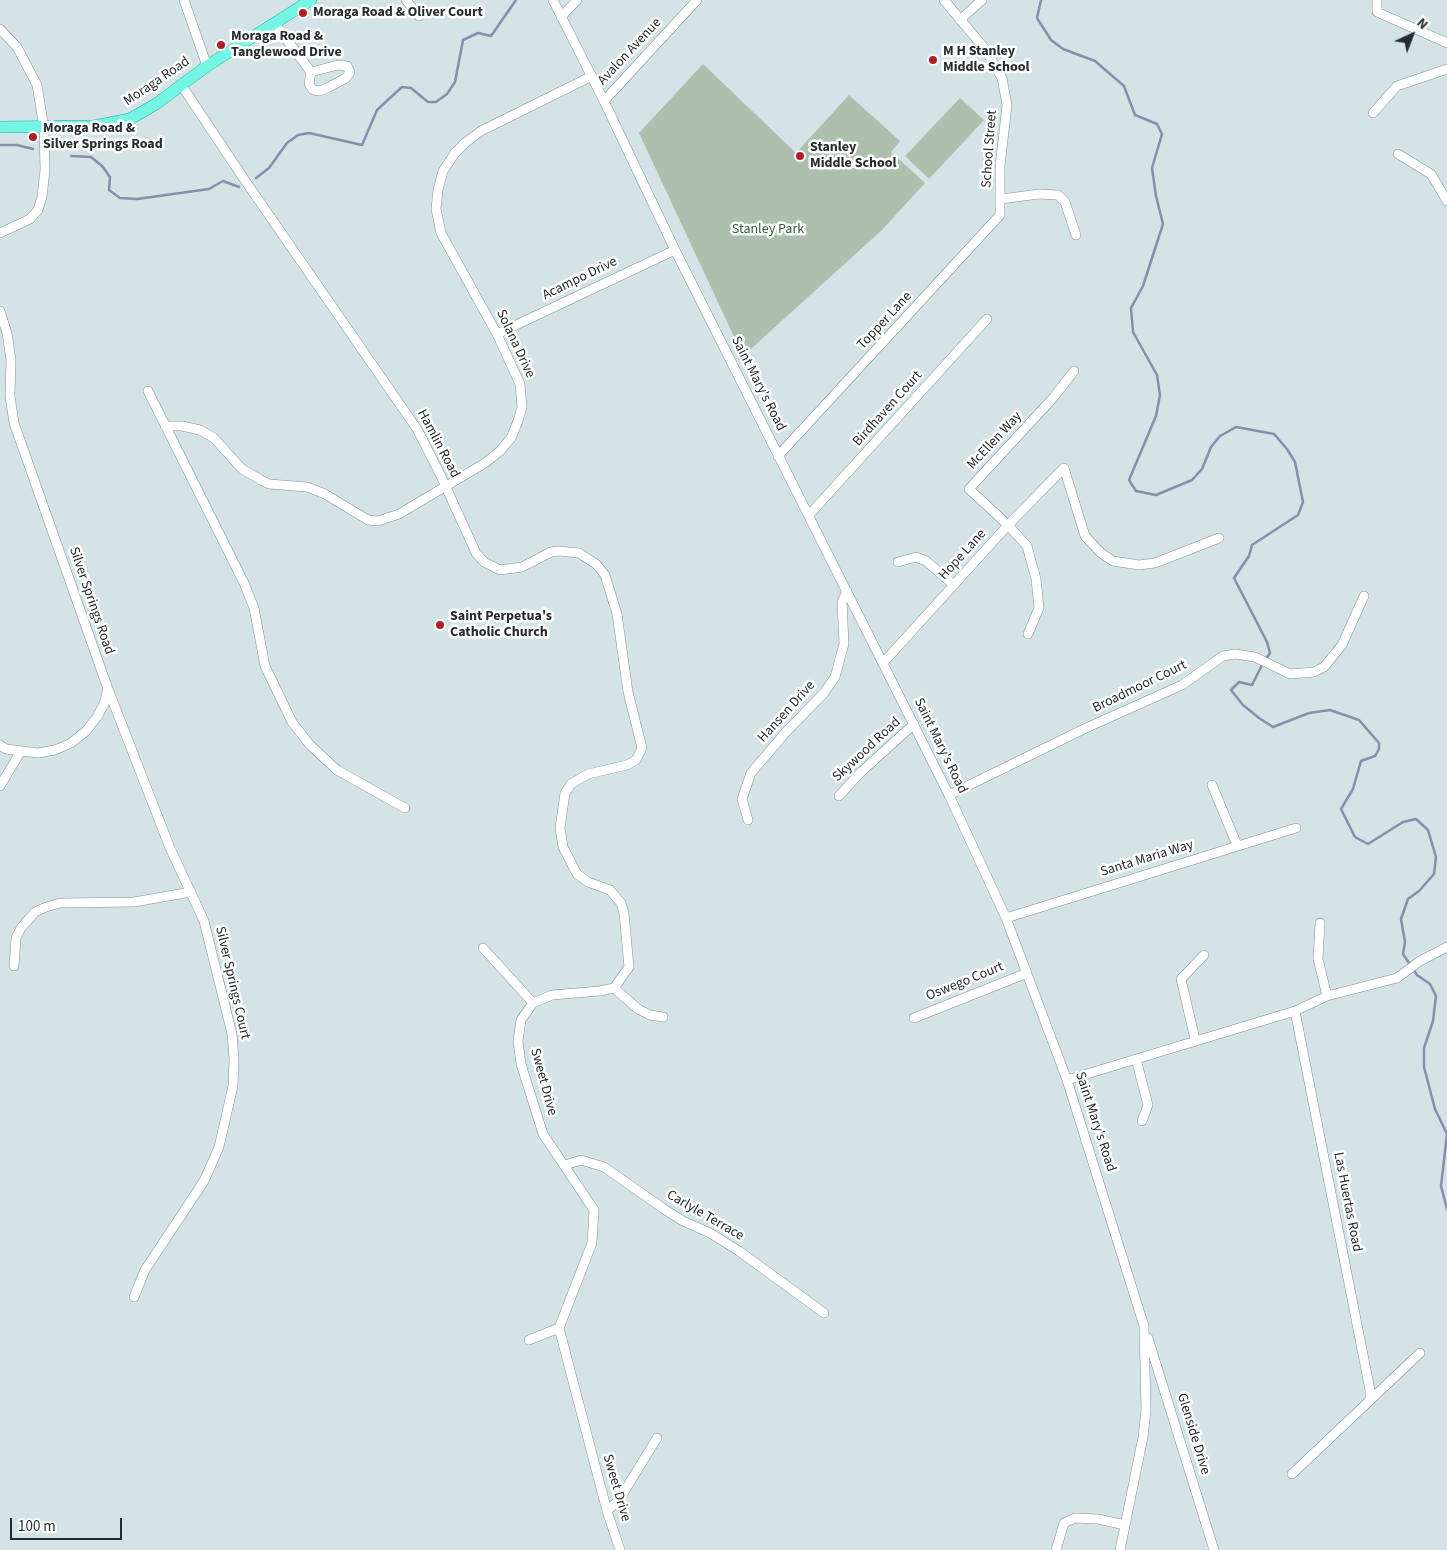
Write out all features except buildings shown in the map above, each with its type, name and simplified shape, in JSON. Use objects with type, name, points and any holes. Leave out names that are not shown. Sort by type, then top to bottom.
[{"type":"main road","name":"Moraga Road","points":[[0,127],[94,126],[130,119],[182,86],[207,66],[311,0]]},
{"type":"street","points":[[184,0],[207,66]]},
{"type":"street","points":[[406,0],[418,16]]},
{"type":"street","name":"Saint Mary's Road","points":[[553,0],[592,76],[675,250],[884,662],[949,795],[1006,918],[1067,1080],[1144,1326],[1146,1410],[1143,1437],[1120,1550]]},
{"type":"street","points":[[561,16],[577,0]]},
{"type":"street","name":"Avalon Avenue","points":[[604,101],[697,0]]},
{"type":"street","name":"School Street","points":[[944,0],[995,63],[1004,86],[1007,105],[1000,166],[1001,199]]},
{"type":"street","points":[[960,20],[982,0]]},
{"type":"street","points":[[1377,0],[1377,12],[1447,43]]},
{"type":"street","points":[[275,24],[311,72]]},
{"type":"street","points":[[0,29],[17,47],[37,85],[44,128],[45,170],[42,198],[38,210],[30,219],[0,233]]},
{"type":"street","points":[[1373,113],[1397,86],[1447,69]]},
{"type":"street","name":"Solana Drive","points":[[165,426],[182,426],[200,430],[214,438],[252,476],[269,484],[307,487],[325,494],[368,520],[378,521],[389,519],[485,463],[500,451],[511,438],[518,421],[522,407],[520,384],[497,334],[441,233],[436,209],[443,171],[454,153],[481,131],[592,76]]},
{"type":"street","name":"Hamlin Road","points":[[182,86],[417,429],[446,486],[476,553],[490,566],[500,570],[522,568],[551,552],[568,551],[586,557],[596,564],[605,575],[617,614],[628,692],[642,748],[636,760],[627,765],[588,774],[571,784],[565,793],[560,828],[563,848],[571,865],[588,882],[610,890],[621,904],[624,913],[629,967],[614,988]]},
{"type":"street","points":[[1398,154],[1431,174],[1447,201]]},
{"type":"street","points":[[1001,199],[1039,194],[1058,195],[1065,202],[1076,235]]},
{"type":"street","name":"Topper Lane","points":[[778,456],[991,226],[1000,215],[1001,199]]},
{"type":"street","name":"Acampo Drive","points":[[497,334],[675,250]]},
{"type":"street","name":"Silver Springs Road","points":[[0,311],[7,333],[10,360],[10,396],[14,423],[108,689],[170,848],[191,892]]},
{"type":"street","name":"Birdhaven Court","points":[[809,516],[987,319]]},
{"type":"street","name":"McEllen Way","points":[[1008,525],[969,489],[1058,392],[1074,371]]},
{"type":"street","points":[[148,391],[244,583],[254,608],[265,666],[282,705],[310,745],[337,770],[405,808]]},
{"type":"street","name":"Hope Lane","points":[[884,662],[1008,525],[1064,468],[1085,536],[1101,553],[1113,561],[1139,565],[1155,563],[1219,538]]},
{"type":"street","points":[[1008,525],[1027,546],[1036,579],[1039,608],[1028,634]]},
{"type":"street","points":[[898,562],[916,558],[926,561],[954,585]]},
{"type":"street","name":"Hansen Drive","points":[[748,820],[742,798],[751,773],[786,732],[824,694],[835,677],[844,644],[842,602],[847,591]]},
{"type":"street","name":"Broadmoor Court","points":[[949,795],[1086,728],[1182,684],[1223,656],[1235,654],[1255,657],[1290,674],[1303,674],[1324,667],[1342,645],[1364,596]]},
{"type":"street","points":[[0,745],[6,749],[21,751],[46,751],[71,743],[86,731],[97,717],[104,704],[108,689]]},
{"type":"street","name":"Skywood Road","points":[[839,796],[860,773],[914,724]]},
{"type":"street","points":[[0,786],[21,751]]},
{"type":"street","points":[[1212,785],[1237,845]]},
{"type":"street","name":"Santa Maria Way","points":[[1006,918],[1296,828]]},
{"type":"street","points":[[14,966],[16,938],[21,928],[35,912],[46,907],[60,903],[134,902],[191,892]]},
{"type":"street","name":"Silver Springs Court","points":[[134,1297],[145,1270],[204,1181],[219,1148],[233,1086],[234,1059],[232,1034],[204,921],[191,892]]},
{"type":"street","points":[[1320,923],[1318,959],[1327,996]]},
{"type":"street","points":[[1067,1080],[1295,1011],[1327,996],[1397,978],[1420,961],[1447,947]]},
{"type":"street","points":[[483,948],[533,1003],[552,995],[614,988],[638,1010],[650,1015],[663,1017]]},
{"type":"street","points":[[1196,1040],[1181,979],[1204,955]]},
{"type":"street","name":"Oswego Court","points":[[914,1018],[1027,973]]},
{"type":"street","name":"Sweet Drive","points":[[533,1003],[521,1020],[518,1041],[521,1064],[543,1134],[594,1210],[592,1243],[559,1328],[607,1511],[620,1550]]},
{"type":"street","name":"Las Huertas Road","points":[[1295,1011],[1368,1380],[1370,1399]]},
{"type":"street","points":[[1136,1059],[1148,1105],[1142,1121]]},
{"type":"street","name":"Carlyle Terrace","points":[[565,1165],[581,1160],[604,1167],[664,1210],[710,1233],[739,1251],[824,1313]]},
{"type":"street","name":"Glenside Drive","points":[[1144,1326],[1214,1550]]},
{"type":"street","points":[[529,1340],[559,1328]]},
{"type":"street","points":[[1292,1474],[1420,1353]]},
{"type":"street","points":[[607,1511],[619,1500],[657,1438]]},
{"type":"street","points":[[1056,1550],[1064,1523],[1075,1518],[1098,1518],[1125,1525]]},
{"type":"green space","name":"Stanley Park","points":[[703,64],[796,153],[849,95],[900,141],[891,152],[925,183],[882,230],[743,356],[639,133]]},
{"type":"green space","points":[[960,98],[984,120],[929,179],[905,156]]},
{"type":"waterway","points":[[256,178],[269,168],[287,143],[298,135],[309,133],[362,145],[377,110],[402,87],[411,88],[428,102],[436,102],[447,94],[455,82],[463,40],[478,33],[491,36],[516,0]]},
{"type":"waterway","points":[[1041,0],[1037,18],[1051,40],[1063,49],[1095,61],[1124,86],[1135,115],[1157,124],[1162,134],[1152,168],[1163,224],[1143,286],[1131,308],[1133,332],[1157,375],[1160,395],[1156,416],[1129,480],[1136,491],[1156,495],[1192,480],[1202,469],[1211,447],[1220,436],[1236,427],[1274,434],[1295,462],[1303,502],[1298,515],[1252,545],[1249,556],[1234,578],[1267,642],[1270,653],[1266,659]]},
{"type":"waterway","points":[[0,145],[17,145],[33,149]]},
{"type":"waterway","points":[[71,156],[91,157],[102,166],[110,177],[109,190],[120,198],[137,199],[209,189],[223,181],[239,187]]},
{"type":"waterway","points":[[1263,663],[1252,685],[1239,682],[1231,690],[1243,705],[1259,718],[1273,727],[1309,713],[1330,710],[1359,720],[1379,743],[1379,749],[1375,756],[1361,761],[1353,789],[1341,809],[1355,837],[1368,844],[1403,822],[1416,819],[1428,830],[1436,857],[1434,874],[1419,891],[1408,899],[1401,919],[1405,942],[1403,954],[1417,975],[1430,984],[1436,996],[1433,1021],[1424,1048],[1424,1067],[1435,1109],[1447,1134],[1441,1186],[1447,1209]]},
{"type":"place","name":"Moraga Road & Oliver Court","points":[[303,13]]},
{"type":"place","name":"Moraga Road & Tanglewood Drive","points":[[221,45]]},
{"type":"place","name":"M H Stanley Middle School","points":[[933,60]]},
{"type":"place","name":"Moraga Road & Silver Springs Road","points":[[33,137]]},
{"type":"place","name":"Stanley Middle School","points":[[800,156]]},
{"type":"place","name":"Saint Perpetua's Catholic Church","points":[[440,625]]}]
